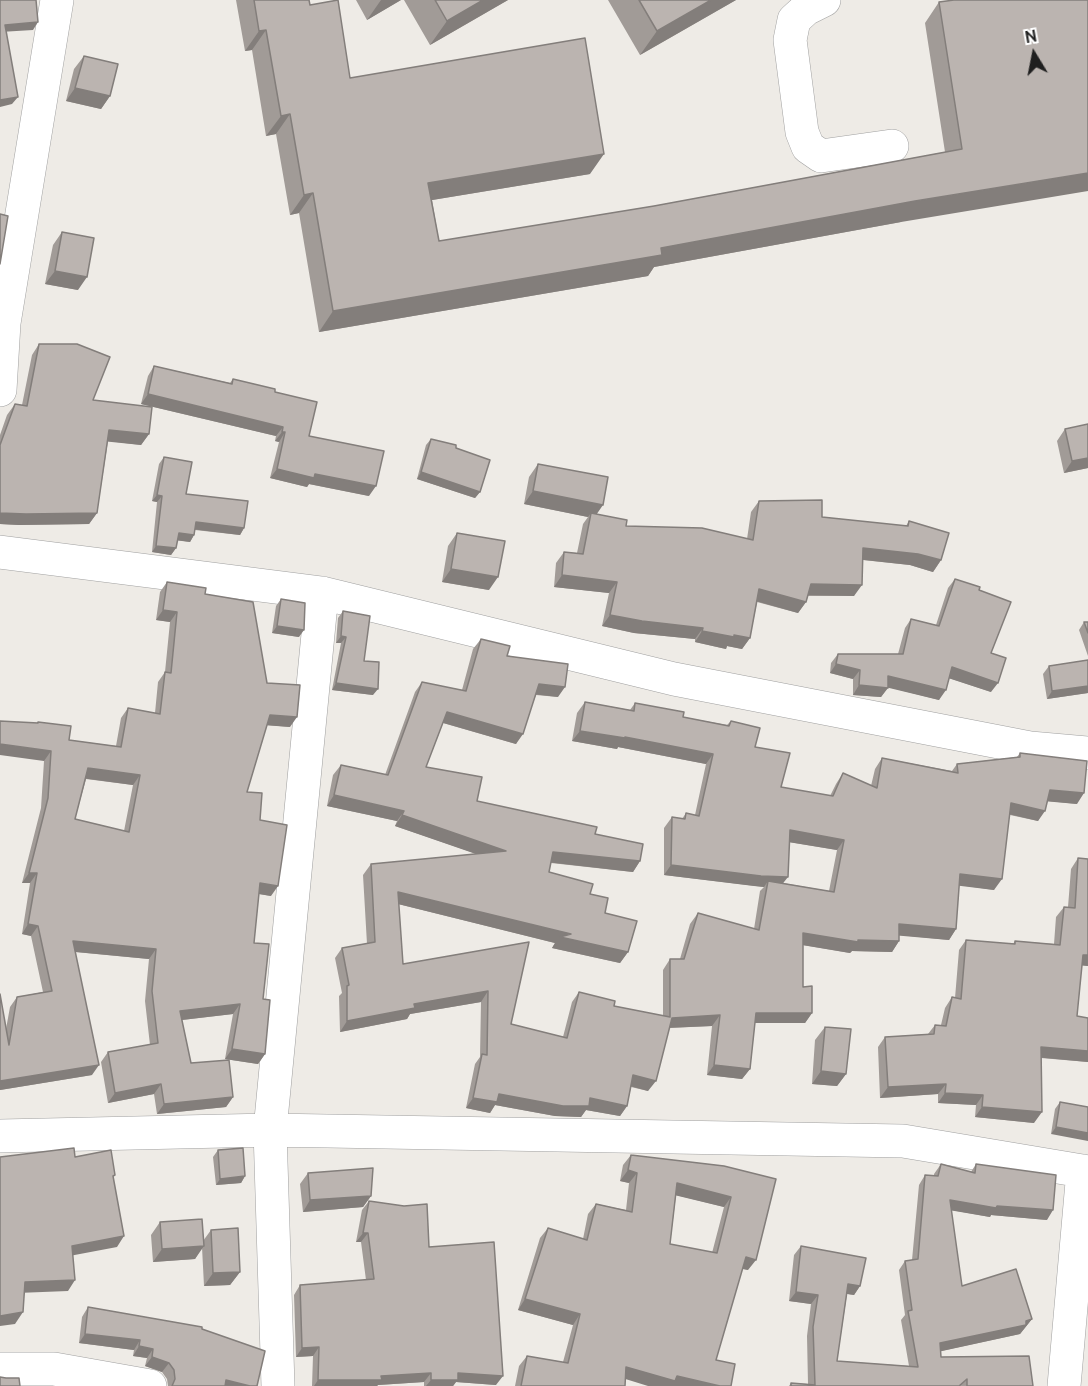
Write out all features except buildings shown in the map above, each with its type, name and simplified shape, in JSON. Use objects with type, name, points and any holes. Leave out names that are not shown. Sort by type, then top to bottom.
[{"type":"street","points":[[0,390],[4,323],[57,0]]},
{"type":"street","points":[[824,0],[807,9],[794,20],[790,40],[802,132],[808,147],[821,156],[892,146]]},
{"type":"street","points":[[0,552],[322,593],[674,679],[1030,748],[1088,753]]},
{"type":"street","points":[[278,1386],[270,1130],[322,593]]},
{"type":"street","points":[[0,1136],[270,1130],[903,1141],[1085,1172],[1064,1386]]},
{"type":"street","points":[[0,1369],[54,1368],[150,1386]]}]
